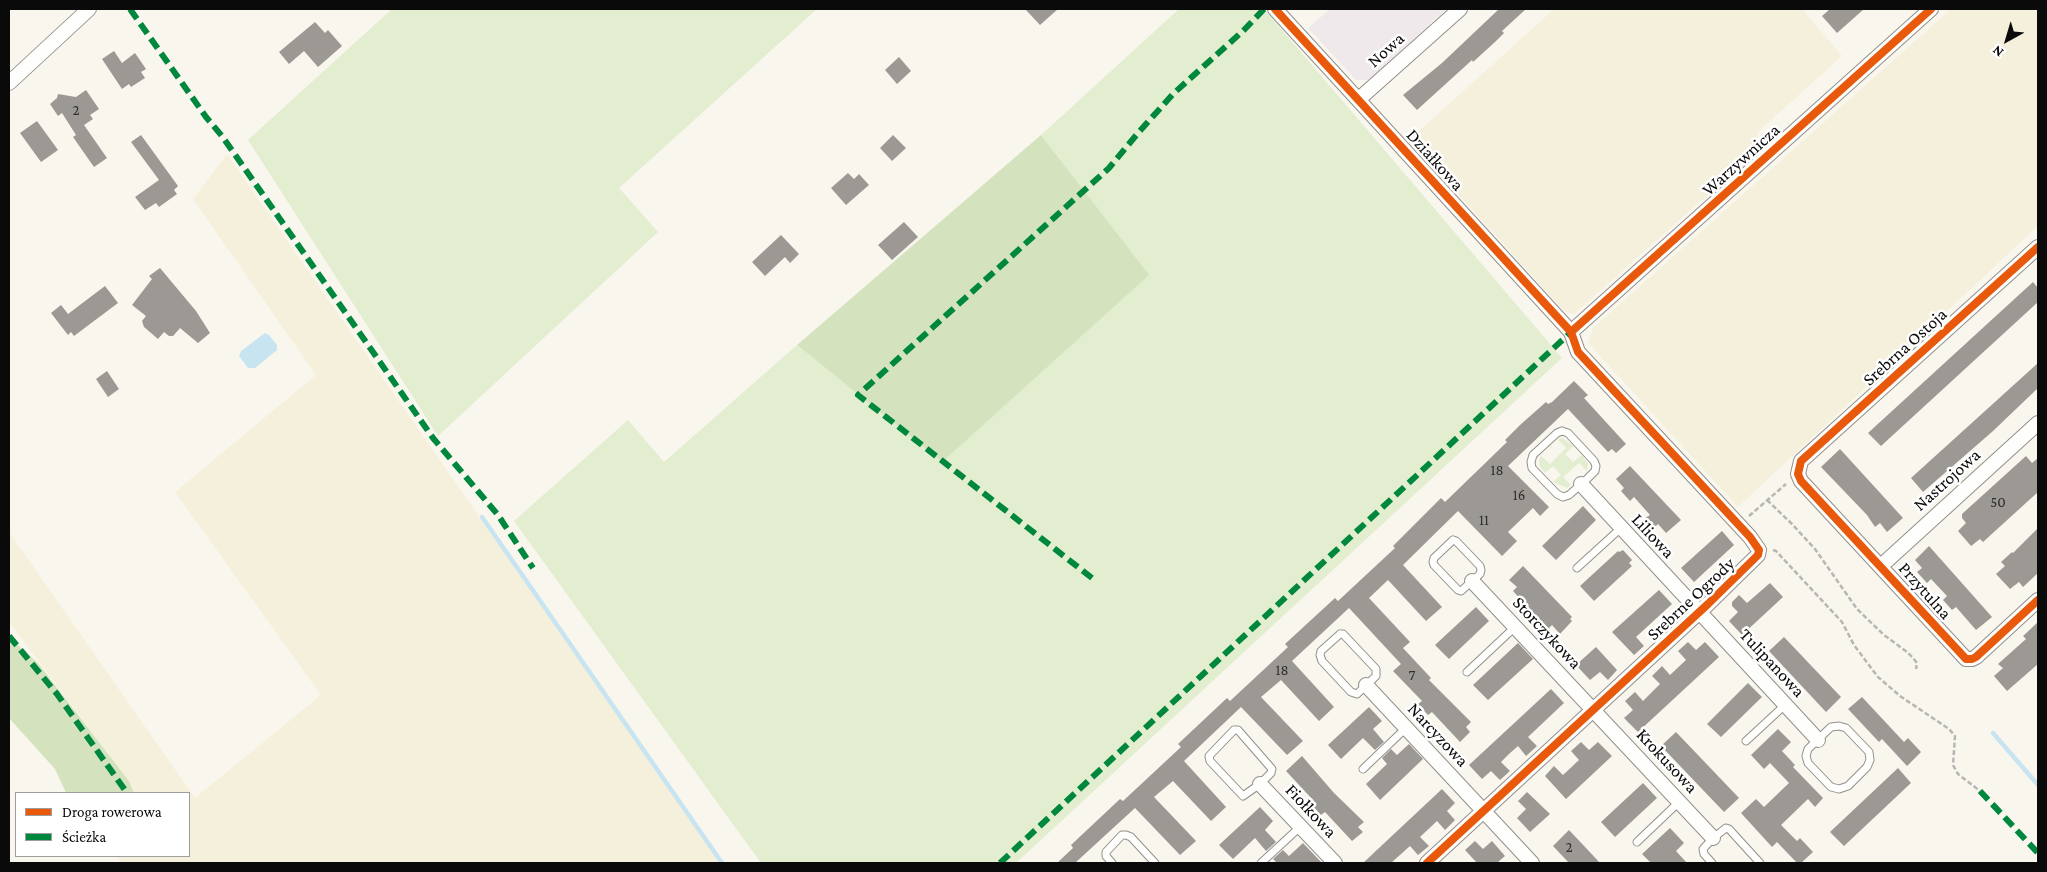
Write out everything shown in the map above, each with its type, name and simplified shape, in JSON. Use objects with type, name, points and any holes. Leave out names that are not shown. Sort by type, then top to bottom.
[{"type":"street","points":[[9,83],[89,9]]},
{"type":"street","name":"Działkowa","points":[[1275,9],[1360,99],[1571,332]]},
{"type":"street","name":"Nowa","points":[[1360,99],[1460,9]]},
{"type":"street","name":"Warzywnicza","points":[[1571,332],[1930,9]]},
{"type":"street","name":"Srebrna Ostoja","points":[[1798,474],[1801,461],[2037,251]]},
{"type":"street","points":[[1571,332],[1578,352],[1759,550]]},
{"type":"street","name":"Nastrojowa","points":[[1881,566],[2038,423]]},
{"type":"street","name":"Przytulna","points":[[1798,474],[1801,481],[1966,658],[1972,659],[1976,657],[2038,600]]},
{"type":"street","name":"Liliowa","points":[[1581,484],[1699,612]]},
{"type":"street","name":"Srebrne Ogrody","points":[[1427,863],[1699,612],[1758,556],[1759,550]]},
{"type":"street","name":"Storczykowa","points":[[1472,581],[1594,710]]},
{"type":"street","name":"Tulipanowa","points":[[1699,612],[1818,740]]},
{"type":"street","name":"Narcyzowa","points":[[1366,685],[1532,863]]},
{"type":"street","name":"Krokusowa","points":[[1594,710],[1713,838]]},
{"type":"street","name":"Fiołkowa","points":[[1260,784],[1335,863]]},
{"type":"lane","points":[[1562,431],[1568,433],[1594,461],[1595,471],[1581,484],[1569,495],[1563,497],[1557,494],[1532,468],[1533,455],[1557,433],[1562,431]]},
{"type":"lane","points":[[1577,568],[1621,528]]},
{"type":"lane","points":[[1453,540],[1480,566],[1480,574],[1472,581],[1464,590],[1458,590],[1434,565],[1434,558],[1453,540]]},
{"type":"lane","points":[[1467,672],[1515,627]]},
{"type":"lane","points":[[1343,634],[1376,669],[1376,676],[1366,685],[1357,694],[1354,694],[1322,661],[1321,651],[1337,635],[1343,634]]},
{"type":"lane","points":[[1746,741],[1786,705]]},
{"type":"lane","points":[[1831,727],[1846,728],[1869,752],[1870,760],[1867,766],[1848,786],[1839,789],[1832,787],[1808,763],[1806,756],[1808,749],[1818,740],[1831,727]]},
{"type":"lane","points":[[1363,769],[1406,728]]},
{"type":"lane","name":"Fiołkowa","points":[[1234,730],[1238,730],[1270,765],[1271,773],[1260,784],[1243,796],[1210,761],[1209,756],[1211,752],[1234,730]]},
{"type":"lane","points":[[1637,842],[1679,802]]},
{"type":"lane","points":[[1261,863],[1300,827]]},
{"type":"lane","points":[[1712,863],[1704,854],[1703,849],[1726,828],[1760,863]]},
{"type":"lane","points":[[1112,863],[1106,856],[1106,852],[1122,835],[1126,834],[1155,863]]},
{"type":"path","points":[[1738,525],[1798,474]]},
{"type":"path","points":[[1767,500],[1814,548],[1857,609],[1884,635],[1914,658],[1917,663],[1916,669]]},
{"type":"path","points":[[1759,550],[1771,549],[1776,551],[1842,622],[1854,644],[1878,677],[1900,696],[1949,729],[1955,736],[1953,765],[1958,774],[1980,791]]},
{"type":"shaded area","points":[[1330,9],[1446,9],[1369,80],[1356,80],[1308,28]]},
{"type":"shaded area","points":[[1554,9],[1802,9],[1842,56],[1758,132],[1758,150],[1574,314],[1565,312],[1409,140]]},
{"type":"shaded area","points":[[1951,9],[2038,9],[2038,226],[1738,507],[1588,343],[1593,328]]},
{"type":"shaded area","points":[[227,154],[720,863],[122,863],[118,857],[190,857],[190,792],[134,792],[129,781],[9,622],[9,532],[195,798],[321,695],[175,492],[316,375],[193,199]]},
{"type":"green space","points":[[392,9],[817,9],[619,188],[658,232],[438,436],[248,140]]},
{"type":"green space","points":[[1179,9],[1264,9],[1562,358],[1016,863],[761,863],[514,521],[628,420],[664,462],[797,345],[941,461],[1148,275],[1041,135]]},
{"type":"green space","points":[[1041,135],[1149,275],[942,462],[797,345]]},
{"type":"green space","points":[[1562,438],[1574,446],[1565,454],[1573,462],[1582,455],[1588,464],[1587,471],[1579,463],[1563,477],[1571,485],[1567,488],[1553,482],[1561,475],[1553,466],[1545,473],[1539,461],[1541,456],[1550,464],[1566,448],[1558,440]]},
{"type":"green space","points":[[9,637],[38,663],[129,781],[134,792],[66,792],[55,769],[9,718]]},
{"type":"water","points":[[265,333],[277,345],[277,350],[255,368],[248,368],[239,356],[241,351]]},
{"type":"building","points":[[1025,9],[1058,9],[1040,25]]},
{"type":"building","points":[[1499,9],[1526,9],[1502,31],[1504,33],[1495,42],[1473,62],[1472,60],[1417,110],[1403,95],[1442,63]]},
{"type":"building","points":[[1830,9],[1864,9],[1837,33],[1822,16]]},
{"type":"building","points":[[315,22],[325,33],[328,30],[342,46],[318,67],[304,51],[289,64],[279,52]]},
{"type":"building","points":[[114,51],[122,63],[135,53],[146,69],[141,72],[145,78],[131,87],[129,84],[122,89],[102,59]]},
{"type":"building","points":[[899,57],[911,71],[897,84],[885,70]]},
{"type":"building","points":[[86,90],[99,109],[90,115],[93,119],[84,125],[107,158],[94,167],[73,137],[76,135],[62,113],[58,116],[50,104],[57,98],[58,94],[76,97]]},
{"type":"building","points":[[37,121],[58,150],[41,162],[20,133]]},
{"type":"building","points":[[141,135],[178,186],[174,190],[177,194],[159,207],[156,203],[145,210],[135,197],[159,180],[131,142]]},
{"type":"building","points":[[893,135],[906,148],[892,161],[880,148]]},
{"type":"building","points":[[848,173],[854,179],[859,174],[869,185],[846,205],[831,188]]},
{"type":"building","points":[[904,222],[918,237],[892,260],[878,245]]},
{"type":"building","points":[[781,235],[799,254],[790,263],[785,257],[765,276],[752,262]]},
{"type":"building","points":[[160,268],[196,311],[210,333],[198,343],[180,328],[173,336],[169,336],[164,332],[158,339],[144,327],[142,321],[146,316],[132,305],[152,279],[149,276]]},
{"type":"building","points":[[2033,282],[2038,288],[2038,302],[1881,446],[1868,433]]},
{"type":"building","points":[[105,286],[118,303],[74,336],[71,332],[68,335],[51,313],[61,305],[68,314]]},
{"type":"building","points":[[2038,363],[2038,388],[1993,431],[1923,492],[1911,478]]},
{"type":"building","points":[[107,371],[119,389],[108,397],[96,379]]},
{"type":"building","points":[[1574,381],[1588,395],[1584,398],[1626,444],[1616,453],[1612,449],[1608,452],[1568,409],[1508,466],[1549,507],[1540,516],[1533,508],[1508,532],[1517,541],[1502,556],[1458,511],[1403,565],[1442,607],[1426,621],[1388,580],[1369,598],[1410,642],[1403,648],[1431,678],[1429,680],[1471,722],[1466,727],[1470,732],[1460,742],[1432,712],[1428,715],[1418,704],[1422,701],[1393,671],[1401,664],[1349,608],[1292,661],[1334,707],[1319,721],[1281,680],[1261,697],[1303,741],[1287,755],[1241,707],[1184,761],[1226,807],[1211,821],[1173,781],[1154,797],[1196,841],[1180,855],[1135,808],[1075,863],[1057,863],[1073,848],[1071,845],[1120,799],[1123,801],[1181,747],[1178,744],[1227,698],[1230,701],[1288,647],[1285,644],[1335,598],[1338,601],[1395,548],[1393,546],[1441,498],[1445,502],[1507,442],[1505,440],[1520,425],[1546,402],[1548,404],[1552,402]]},
{"type":"building","points":[[1840,449],[1903,518],[1887,532],[1880,523],[1875,527],[1867,515],[1821,467]]},
{"type":"building","points":[[2026,456],[2032,463],[2038,458],[2038,492],[1983,542],[1980,539],[1971,546],[1958,531],[1966,523],[1962,518],[1962,514]]},
{"type":"building","points":[[1630,466],[1681,520],[1666,533],[1658,524],[1654,528],[1645,518],[1650,515],[1634,497],[1630,501],[1621,491],[1624,488],[1616,479]]},
{"type":"building","points":[[1583,506],[1596,520],[1556,560],[1542,546]]},
{"type":"building","points":[[2038,528],[2038,573],[2023,587],[2019,582],[2010,589],[1996,574],[2005,566],[2001,562]]},
{"type":"building","points":[[1722,531],[1734,545],[1694,582],[1681,568]]},
{"type":"building","points":[[1929,546],[1992,617],[1976,630],[1956,607],[1952,610],[1943,600],[1947,596],[1931,579],[1927,583],[1917,572],[1922,568],[1915,560]]},
{"type":"building","points":[[1623,550],[1632,560],[1629,563],[1632,566],[1594,601],[1580,586],[1618,551]]},
{"type":"building","points":[[1523,566],[1572,617],[1570,619],[1572,621],[1560,634],[1552,625],[1548,629],[1513,591],[1517,587],[1509,580]]},
{"type":"building","points":[[1770,583],[1783,597],[1742,635],[1729,621],[1738,612],[1732,606],[1732,602],[1739,595],[1747,603]]},
{"type":"building","points":[[1659,590],[1672,604],[1636,637],[1644,646],[1634,655],[1612,632]]},
{"type":"building","points":[[1476,607],[1489,621],[1449,659],[1435,645]]},
{"type":"building","points":[[2038,622],[2038,664],[2007,691],[1994,676],[2003,668],[1998,664],[2026,639],[2023,636]]},
{"type":"building","points":[[1784,637],[1841,697],[1826,712],[1769,651]]},
{"type":"building","points":[[1688,642],[1696,650],[1705,642],[1719,657],[1638,732],[1624,718],[1633,710],[1625,701],[1635,692],[1643,701],[1660,684],[1652,676],[1662,666],[1670,675],[1686,660],[1678,651]]},
{"type":"building","points":[[1518,643],[1533,659],[1488,700],[1473,685]]},
{"type":"building","points":[[1596,647],[1617,670],[1608,680],[1600,672],[1590,680],[1576,665]]},
{"type":"building","points":[[1748,683],[1762,697],[1721,737],[1707,724]]},
{"type":"building","points":[[1551,689],[1564,703],[1528,737],[1537,746],[1526,756],[1518,746],[1509,754],[1501,762],[1510,771],[1500,780],[1491,771],[1482,779],[1469,765]]},
{"type":"building","points":[[1862,697],[1904,742],[1908,738],[1921,752],[1907,766],[1882,739],[1879,742],[1848,709]]},
{"type":"building","points":[[1369,707],[1382,721],[1373,729],[1384,742],[1375,750],[1363,738],[1341,759],[1328,745]]},
{"type":"building","points":[[1778,729],[1791,742],[1782,751],[1795,765],[1793,767],[1823,798],[1815,807],[1808,799],[1781,825],[1797,841],[1800,838],[1813,852],[1801,863],[1797,863],[1777,842],[1772,847],[1741,813],[1756,799],[1764,807],[1789,783],[1770,763],[1764,769],[1751,755]]},
{"type":"building","points":[[1676,732],[1739,798],[1724,812],[1661,746]]},
{"type":"building","points":[[1581,742],[1589,750],[1598,742],[1612,756],[1566,799],[1545,776],[1554,766],[1563,775],[1579,760],[1571,751]]},
{"type":"building","points":[[1409,744],[1423,759],[1380,800],[1366,784],[1387,764],[1382,758],[1391,749],[1397,755]]},
{"type":"building","points":[[1302,756],[1334,793],[1364,822],[1358,827],[1363,832],[1352,841],[1325,812],[1321,815],[1311,804],[1314,801],[1286,771]]},
{"type":"building","points":[[1898,768],[1911,783],[1844,846],[1830,832]]},
{"type":"building","points":[[1643,783],[1657,798],[1615,837],[1601,822]]},
{"type":"building","points":[[1442,789],[1455,803],[1447,811],[1455,820],[1445,830],[1437,821],[1420,837],[1429,846],[1418,855],[1410,846],[1391,863],[1363,863]]},
{"type":"building","points":[[1527,792],[1550,814],[1530,832],[1517,818],[1526,809],[1518,801]]},
{"type":"building","points":[[1260,807],[1273,821],[1265,830],[1276,842],[1266,851],[1255,838],[1233,859],[1219,845]]},
{"type":"building","points":[[1670,828],[1684,843],[1676,851],[1687,863],[1651,863],[1642,854]]},
{"type":"building","points":[[1569,830],[1600,863],[1569,863],[1553,846]]},
{"type":"building","points":[[1475,841],[1483,849],[1492,841],[1505,856],[1497,863],[1477,863],[1465,850]]},
{"type":"building","points":[[1303,843],[1322,863],[1277,863],[1273,859],[1283,850],[1289,856]]},
{"type":"waterway","points":[[482,517],[722,863]]},
{"type":"waterway","points":[[1993,733],[2038,785]]},
{"type":"marked path","points":[[130,9],[206,117],[222,136],[433,438],[498,515],[533,568]]},
{"type":"marked path","points":[[1092,578],[858,395],[1109,168],[1173,94],[1244,30],[1264,9]]},
{"type":"marked path","points":[[1000,863],[1571,332]]},
{"type":"marked path","points":[[9,636],[57,694],[126,792]]},
{"type":"marked path","points":[[1980,791],[2038,853]]},
{"type":"cycle path","points":[[1275,9],[1571,332],[1578,352],[1750,537],[1759,550],[1758,555],[1708,604],[1427,863]]},
{"type":"cycle path","points":[[1571,332],[1931,9]]},
{"type":"cycle path","points":[[2038,247],[1801,461],[1798,474],[1801,481],[1966,659],[1976,657],[2038,600]]}]
